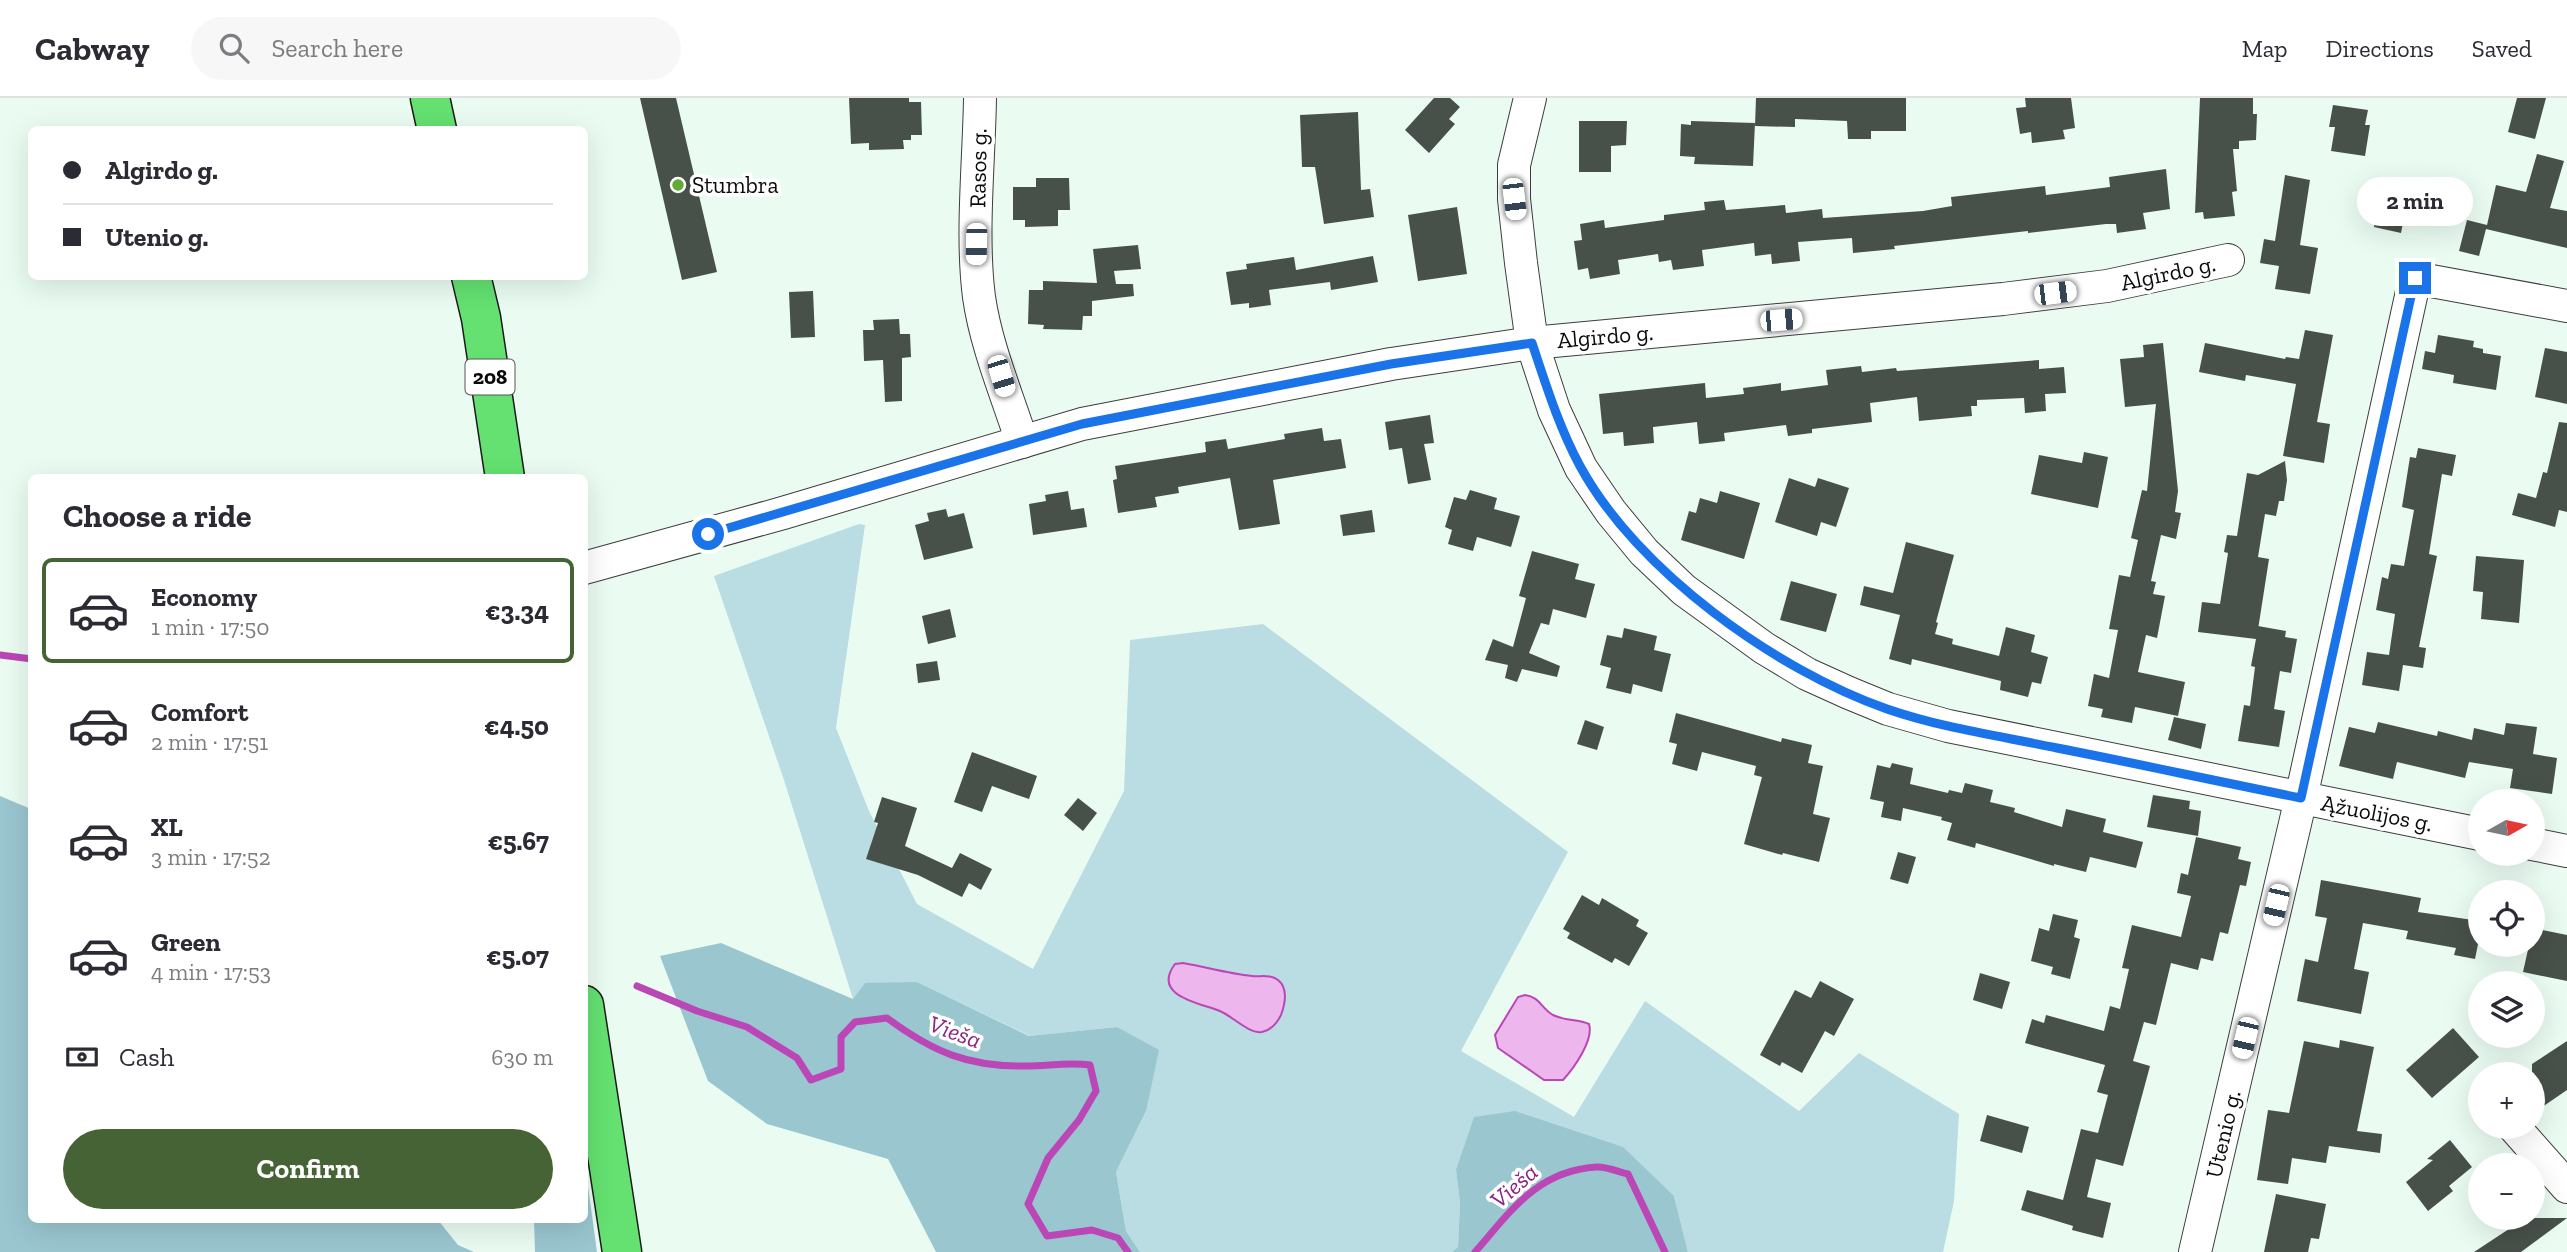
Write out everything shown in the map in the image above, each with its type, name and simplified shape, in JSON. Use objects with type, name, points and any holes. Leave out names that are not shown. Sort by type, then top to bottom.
[{"type":"highway","points":[[430,98],[436,126]]},
{"type":"highway","name":"208","points":[[472,280],[481,318],[504,474]]},
{"type":"highway","points":[[588,1031],[622,1252]]},
{"type":"street","name":"Rasos g.","points":[[980,98],[977,279],[987,333],[1022,442]]},
{"type":"street","name":"Ąžuolijos g.","points":[[1530,98],[1514,165],[1514,199],[1532,343],[1554,410],[1581,468],[1611,512],[1644,552],[1684,590],[1765,648],[1807,674],[1888,709],[1948,726],[2468,832]]},
{"type":"street","name":"Algirdo g.","points":[[588,567],[783,513],[1082,424],[1290,382],[1466,351],[1532,343],[2003,299],[2107,286],[2228,260]]},
{"type":"street","name":"Utenio g.","points":[[2195,1252],[2301,798],[2415,278],[2567,306]]},
{"type":"street","points":[[2545,847],[2567,851]]},
{"type":"street","points":[[2525,1139],[2567,1186]]},
{"type":"shaded area","points":[[859,524],[865,525],[836,728],[869,811],[917,904],[1033,969],[1124,791],[1130,640],[1263,624],[1568,852],[1461,1051],[1574,1117],[1645,1001],[1799,1111],[1859,1053],[1959,1114],[1954,1201],[1943,1252],[1688,1252],[1674,1196],[1456,1170],[1460,1203],[1458,1247],[1452,1252],[1140,1252],[1126,1231],[1116,1172],[1146,1111],[1117,1027],[1030,1036],[917,982],[853,999],[783,777],[714,576]]},
{"type":"shaded area","points":[[0,796],[28,808],[28,1223],[440,1223],[458,1245],[474,1252],[0,1252]]},
{"type":"shaded area","points":[[721,943],[853,999],[865,983],[917,982],[1029,1036],[1117,1027],[1159,1050],[1146,1111],[1116,1172],[1126,1231],[1140,1252],[936,1252],[888,1159],[767,1124],[708,1081],[660,956]]},
{"type":"shaded area","points":[[1183,963],[1235,974],[1269,976],[1278,980],[1285,996],[1284,1006],[1274,1026],[1269,1030],[1257,1032],[1220,1011],[1191,1001],[1173,991],[1169,984],[1169,975],[1175,964]]},
{"type":"shaded area","points":[[1525,995],[1537,1000],[1553,1015],[1589,1024],[1586,1046],[1563,1080],[1544,1080],[1498,1048],[1495,1035],[1518,997]]},
{"type":"shaded area","points":[[1515,1111],[1623,1147],[1674,1196],[1688,1252],[1452,1252],[1458,1247],[1460,1203],[1456,1170],[1474,1117]]},
{"type":"shaded area","points":[[588,1186],[597,1252],[535,1252],[534,1223],[588,1223]]},
{"type":"building","name":"Stumbra","points":[[640,98],[676,98],[717,272],[682,280]]},
{"type":"building","points":[[849,98],[909,98],[909,102],[921,102],[922,135],[911,135],[911,140],[903,140],[904,149],[869,150],[869,143],[851,144]]},
{"type":"building","points":[[1434,98],[1450,98],[1460,107],[1449,119],[1455,124],[1429,153],[1405,130]]},
{"type":"building","points":[[1756,98],[1906,98],[1906,131],[1871,131],[1871,139],[1848,139],[1847,121],[1795,119],[1795,127],[1755,126]]},
{"type":"building","points":[[2025,98],[2071,98],[2075,128],[2063,130],[2065,139],[2032,143],[2031,132],[2020,134],[2016,108],[2026,107]]},
{"type":"building","points":[[2200,98],[2253,98],[2253,114],[2257,114],[2256,140],[2239,141],[2239,149],[2233,149],[2237,191],[2232,192],[2235,216],[2204,219],[2203,212],[2195,213]]},
{"type":"building","points":[[2517,98],[2546,98],[2535,139],[2508,132]]},
{"type":"building","points":[[2333,105],[2368,110],[2365,125],[2370,125],[2365,156],[2331,151],[2335,127],[2329,127]]},
{"type":"building","points":[[1358,112],[1361,190],[1370,189],[1374,217],[1324,224],[1315,167],[1302,167],[1300,115]]},
{"type":"building","points":[[1579,121],[1627,121],[1626,145],[1611,146],[1611,172],[1579,172]]},
{"type":"building","points":[[1691,121],[1755,123],[1753,166],[1694,164],[1695,157],[1680,156],[1681,124],[1691,125]]},
{"type":"building","points":[[2537,154],[2564,161],[2550,208],[2567,211],[2567,248],[2486,229],[2479,256],[2459,251],[2467,220],[2487,225],[2496,185],[2526,192]]},
{"type":"building","points":[[2166,169],[2170,209],[2143,213],[2146,229],[2117,233],[2116,224],[2106,224],[1894,246],[1895,249],[1853,253],[1852,238],[1798,242],[1800,261],[1772,264],[1771,254],[1755,256],[1754,243],[1702,250],[1704,266],[1673,270],[1671,260],[1659,262],[1658,254],[1618,260],[1620,274],[1590,279],[1588,268],[1578,270],[1574,241],[1582,240],[1580,224],[1604,220],[1605,228],[1664,220],[1664,215],[1705,210],[1704,202],[1724,200],[1726,210],[1785,205],[1786,213],[1822,209],[1823,218],[1923,211],[1952,206],[1951,197],[2045,186],[2046,195],[2110,187],[2109,177]]},
{"type":"building","points":[[2285,175],[2310,180],[2300,245],[2318,248],[2310,294],[2275,289],[2279,266],[2260,263],[2264,239],[2275,241]]},
{"type":"building","points":[[1036,178],[1069,178],[1070,210],[1058,210],[1058,226],[1025,227],[1025,220],[1013,220],[1013,187],[1036,187]]},
{"type":"building","points":[[2379,196],[2407,203],[2401,233],[2374,227]]},
{"type":"building","points":[[1457,207],[1467,274],[1418,281],[1408,215]]},
{"type":"building","points":[[1138,245],[1141,269],[1114,271],[1116,284],[1133,284],[1134,296],[1092,301],[1092,316],[1083,316],[1082,330],[1043,329],[1044,325],[1028,324],[1029,290],[1043,290],[1043,281],[1097,283],[1093,249]]},
{"type":"building","points":[[1373,256],[1378,282],[1331,290],[1330,282],[1269,290],[1271,305],[1249,308],[1249,303],[1231,305],[1226,272],[1247,269],[1246,264],[1294,257],[1296,270]]},
{"type":"building","points":[[813,291],[815,337],[791,338],[789,292]]},
{"type":"building","points":[[899,319],[900,334],[910,334],[911,357],[902,358],[902,401],[885,402],[883,360],[864,361],[863,330],[874,330],[873,320]]},
{"type":"building","points":[[2305,330],[2333,335],[2317,422],[2330,424],[2324,463],[2283,456],[2296,384],[2246,375],[2245,381],[2199,372],[2205,343],[2285,359],[2299,359]]},
{"type":"building","points":[[2438,335],[2474,341],[2473,347],[2483,349],[2483,353],[2501,356],[2496,390],[2453,383],[2454,375],[2422,369],[2425,351],[2435,353]]},
{"type":"building","points":[[2163,343],[2178,491],[2175,512],[2181,513],[2176,539],[2161,535],[2151,581],[2156,582],[2153,594],[2165,596],[2157,638],[2146,635],[2138,672],[2185,682],[2178,716],[2135,707],[2132,723],[2101,717],[2103,709],[2088,706],[2094,674],[2109,678],[2118,630],[2109,629],[2119,575],[2130,577],[2138,540],[2131,538],[2142,490],[2147,491],[2156,404],[2125,407],[2120,359],[2144,357],[2143,345]]},
{"type":"building","points":[[2545,348],[2567,352],[2567,404],[2535,397]]},
{"type":"building","points":[[2039,360],[2039,369],[2064,367],[2066,393],[2045,394],[2046,411],[2025,413],[2024,398],[1977,400],[1977,406],[1971,406],[1972,416],[1919,421],[1917,397],[1870,403],[1872,422],[1812,429],[1812,433],[1788,436],[1786,425],[1724,433],[1725,441],[1699,444],[1697,422],[1653,427],[1654,443],[1624,446],[1623,432],[1603,434],[1599,394],[1705,383],[1706,398],[1744,394],[1743,388],[1781,383],[1781,391],[1828,385],[1826,370],[1861,366],[1862,372],[1896,368],[1897,371]]},
{"type":"building","points":[[1430,415],[1434,443],[1424,444],[1431,480],[1408,484],[1402,448],[1389,450],[1385,422]]},
{"type":"building","points":[[2559,422],[2567,423],[2567,512],[2559,510],[2555,527],[2512,515],[2518,493],[2536,498],[2543,472],[2547,473]]},
{"type":"building","points":[[1322,428],[1324,441],[1341,439],[1346,468],[1273,480],[1280,524],[1239,530],[1230,478],[1178,487],[1179,493],[1155,497],[1157,507],[1118,513],[1113,480],[1117,479],[1115,466],[1206,452],[1205,442],[1226,439],[1228,449],[1285,439],[1284,434]]},
{"type":"building","points":[[2418,448],[2456,455],[2452,476],[2442,474],[2429,554],[2437,556],[2419,647],[2426,648],[2423,668],[2403,665],[2399,691],[2362,685],[2367,652],[2389,655],[2395,614],[2376,610],[2382,577],[2388,579],[2391,564],[2404,566],[2414,510],[2402,507],[2410,457],[2416,458]]},
{"type":"building","points":[[2084,452],[2108,457],[2098,508],[2031,494],[2039,455],[2082,463]]},
{"type":"building","points":[[2285,461],[2287,480],[2284,501],[2279,501],[2276,516],[2265,514],[2258,557],[2269,559],[2259,626],[2286,631],[2285,637],[2297,639],[2291,673],[2280,671],[2274,709],[2285,711],[2279,747],[2238,741],[2244,705],[2250,706],[2255,667],[2251,666],[2256,639],[2198,632],[2202,602],[2220,604],[2228,553],[2224,552],[2227,535],[2237,536],[2247,473],[2258,475]]},
{"type":"building","points":[[1789,478],[1815,487],[1818,478],[1849,488],[1836,527],[1821,522],[1817,536],[1775,522]]},
{"type":"building","points":[[1470,490],[1497,498],[1494,509],[1520,516],[1511,547],[1477,537],[1473,551],[1448,544],[1452,530],[1445,527],[1454,497],[1466,500]]},
{"type":"building","points":[[1068,491],[1071,510],[1084,508],[1087,527],[1033,535],[1029,504],[1046,501],[1045,495]]},
{"type":"building","points":[[1720,491],[1760,503],[1744,559],[1681,540],[1689,511],[1696,513],[1700,498],[1717,503]]},
{"type":"building","points":[[946,509],[948,517],[964,513],[973,548],[924,560],[915,525],[929,521],[927,513]]},
{"type":"building","points":[[1372,510],[1375,532],[1343,536],[1340,515]]},
{"type":"building","points":[[1906,542],[1954,555],[1935,634],[1953,639],[1952,644],[1999,656],[2006,627],[2035,635],[2031,652],[2048,657],[2041,684],[2032,682],[2028,697],[2000,690],[2001,681],[1912,659],[1911,665],[1889,659],[1900,615],[1860,605],[1864,586],[1893,593]]},
{"type":"building","points":[[1532,551],[1579,564],[1575,579],[1595,584],[1586,618],[1553,609],[1549,625],[1541,623],[1529,653],[1560,666],[1557,677],[1522,669],[1517,682],[1505,678],[1508,665],[1485,660],[1493,639],[1513,647],[1526,598],[1519,596]]},
{"type":"building","points":[[2476,556],[2524,560],[2519,623],[2481,619],[2483,592],[2473,591]]},
{"type":"building","points":[[1791,581],[1837,594],[1826,632],[1780,620]]},
{"type":"building","points":[[950,609],[956,637],[928,644],[922,616]]},
{"type":"building","points":[[1624,628],[1657,636],[1654,650],[1671,654],[1662,692],[1633,684],[1631,694],[1606,688],[1611,668],[1600,665],[1607,635],[1622,638]]},
{"type":"building","points":[[937,661],[940,680],[918,683],[916,664]]},
{"type":"building","points":[[1676,713],[1781,742],[1782,738],[1812,745],[1808,763],[1823,766],[1813,814],[1830,818],[1819,862],[1744,844],[1762,777],[1754,775],[1756,766],[1702,752],[1697,771],[1672,764],[1677,744],[1669,742]]},
{"type":"building","points":[[2174,717],[2206,724],[2201,749],[2168,740]]},
{"type":"building","points":[[1585,720],[1604,727],[1597,750],[1577,744]]},
{"type":"building","points":[[2378,722],[2437,736],[2438,731],[2472,740],[2474,728],[2504,735],[2506,723],[2537,727],[2533,754],[2557,758],[2552,794],[2545,793],[2545,789],[2510,788],[2513,769],[2469,762],[2465,778],[2397,762],[2393,779],[2339,766],[2349,727],[2375,733]]},
{"type":"building","points":[[972,752],[1037,776],[1029,799],[992,786],[982,812],[954,802]]},
{"type":"building","points":[[1892,763],[1913,768],[1910,784],[1948,793],[1949,790],[1962,793],[1965,783],[1993,790],[1990,802],[2015,808],[2014,812],[2062,827],[2066,809],[2106,819],[2103,832],[2143,842],[2136,868],[2090,857],[2086,872],[2054,866],[1976,843],[1975,848],[1947,840],[1952,823],[1941,820],[1942,817],[1903,808],[1901,821],[1881,817],[1884,802],[1870,799],[1877,765],[1890,768]]},
{"type":"building","points":[[2153,795],[2190,801],[2189,809],[2201,811],[2198,836],[2147,827]]},
{"type":"building","points":[[882,797],[917,808],[905,846],[952,868],[960,853],[992,869],[981,890],[969,883],[962,897],[918,875],[866,859],[878,823],[874,822]]},
{"type":"building","points":[[1078,798],[1097,813],[1083,831],[1064,815]]},
{"type":"building","points":[[2196,837],[2241,847],[2238,859],[2251,862],[2246,886],[2240,885],[2228,934],[2220,932],[2213,961],[2201,958],[2198,970],[2171,963],[2156,1025],[2144,1022],[2133,1061],[2150,1066],[2123,1166],[2096,1159],[2087,1197],[2111,1203],[2103,1238],[2072,1230],[2073,1226],[2021,1210],[2027,1190],[2063,1200],[2081,1129],[2098,1133],[2108,1095],[2097,1092],[2105,1065],[2025,1043],[2032,1019],[2044,1023],[2046,1015],[2104,1031],[2110,1006],[2120,1009],[2129,969],[2122,968],[2132,925],[2181,937],[2191,896],[2177,893],[2181,873],[2188,875]]},
{"type":"building","points":[[1898,852],[1916,857],[1908,884],[1890,879]]},
{"type":"building","points":[[2321,880],[2421,898],[2418,912],[2468,919],[2468,957],[2475,959],[2454,955],[2456,948],[2406,939],[2408,931],[2363,923],[2354,969],[2369,972],[2361,1014],[2297,1001],[2305,959],[2318,962],[2327,918],[2315,916]]},
{"type":"building","points":[[1582,895],[1599,905],[1602,898],[1639,920],[1636,926],[1648,933],[1629,966],[1615,958],[1612,963],[1567,938],[1570,933],[1563,929]]},
{"type":"building","points":[[2053,914],[2078,920],[2074,937],[2080,939],[2070,979],[2051,974],[2053,967],[2031,961],[2039,928],[2049,931]]},
{"type":"building","points":[[2545,930],[2567,935],[2567,981],[2545,976],[2545,971],[2523,971],[2526,957],[2545,957]]},
{"type":"building","points":[[1980,973],[2010,982],[2002,1009],[1973,1000]]},
{"type":"building","points":[[1820,981],[1854,999],[1834,1036],[1825,1031],[1802,1073],[1782,1062],[1780,1066],[1760,1055],[1795,990],[1811,998]]},
{"type":"building","points":[[2453,1028],[2468,1048],[2479,1057],[2473,1062],[2468,1062],[2468,1067],[2432,1098],[2406,1070]]},
{"type":"building","points":[[2340,1040],[2374,1047],[2357,1131],[2382,1134],[2380,1153],[2329,1146],[2326,1163],[2292,1158],[2288,1184],[2257,1180],[2268,1110],[2289,1113],[2304,1041],[2339,1048]]},
{"type":"building","points":[[2567,1041],[2567,1090],[2545,1105],[2545,1062],[2535,1062]]},
{"type":"building","points":[[1987,1115],[2029,1127],[2022,1153],[1980,1141]]},
{"type":"building","points":[[2450,1140],[2468,1162],[2468,1170],[2449,1186],[2453,1191],[2428,1211],[2406,1182],[2433,1160],[2427,1159]]},
{"type":"building","points":[[2276,1194],[2326,1204],[2319,1239],[2311,1238],[2308,1252],[2264,1252]]},
{"type":"building","points":[[2545,1218],[2567,1218],[2521,1252],[2474,1252],[2507,1230],[2545,1230]]},
{"type":"waterway","name":"Vieša","points":[[0,655],[28,658]]},
{"type":"waterway","name":"Vieša","points":[[637,986],[697,1011],[747,1027],[797,1058],[811,1080],[841,1069],[841,1037],[855,1022],[887,1018],[936,1048],[986,1064],[1090,1065],[1096,1091],[1079,1120],[1048,1158],[1028,1204],[1047,1236],[1092,1230],[1118,1238],[1128,1252]]},
{"type":"waterway","name":"Vieša","points":[[1475,1252],[1514,1208],[1541,1185],[1575,1170],[1600,1167],[1628,1174],[1665,1252]]},
{"type":"place","name":"Stumbra","points":[[678,185]]},
{"type":"route","points":[[708,534],[1082,424],[1391,364],[1532,343],[1554,410],[1581,468],[1611,512],[1644,552],[1684,590],[1765,648],[1807,674],[1888,709],[1948,726],[2301,798],[2415,278]]}]
